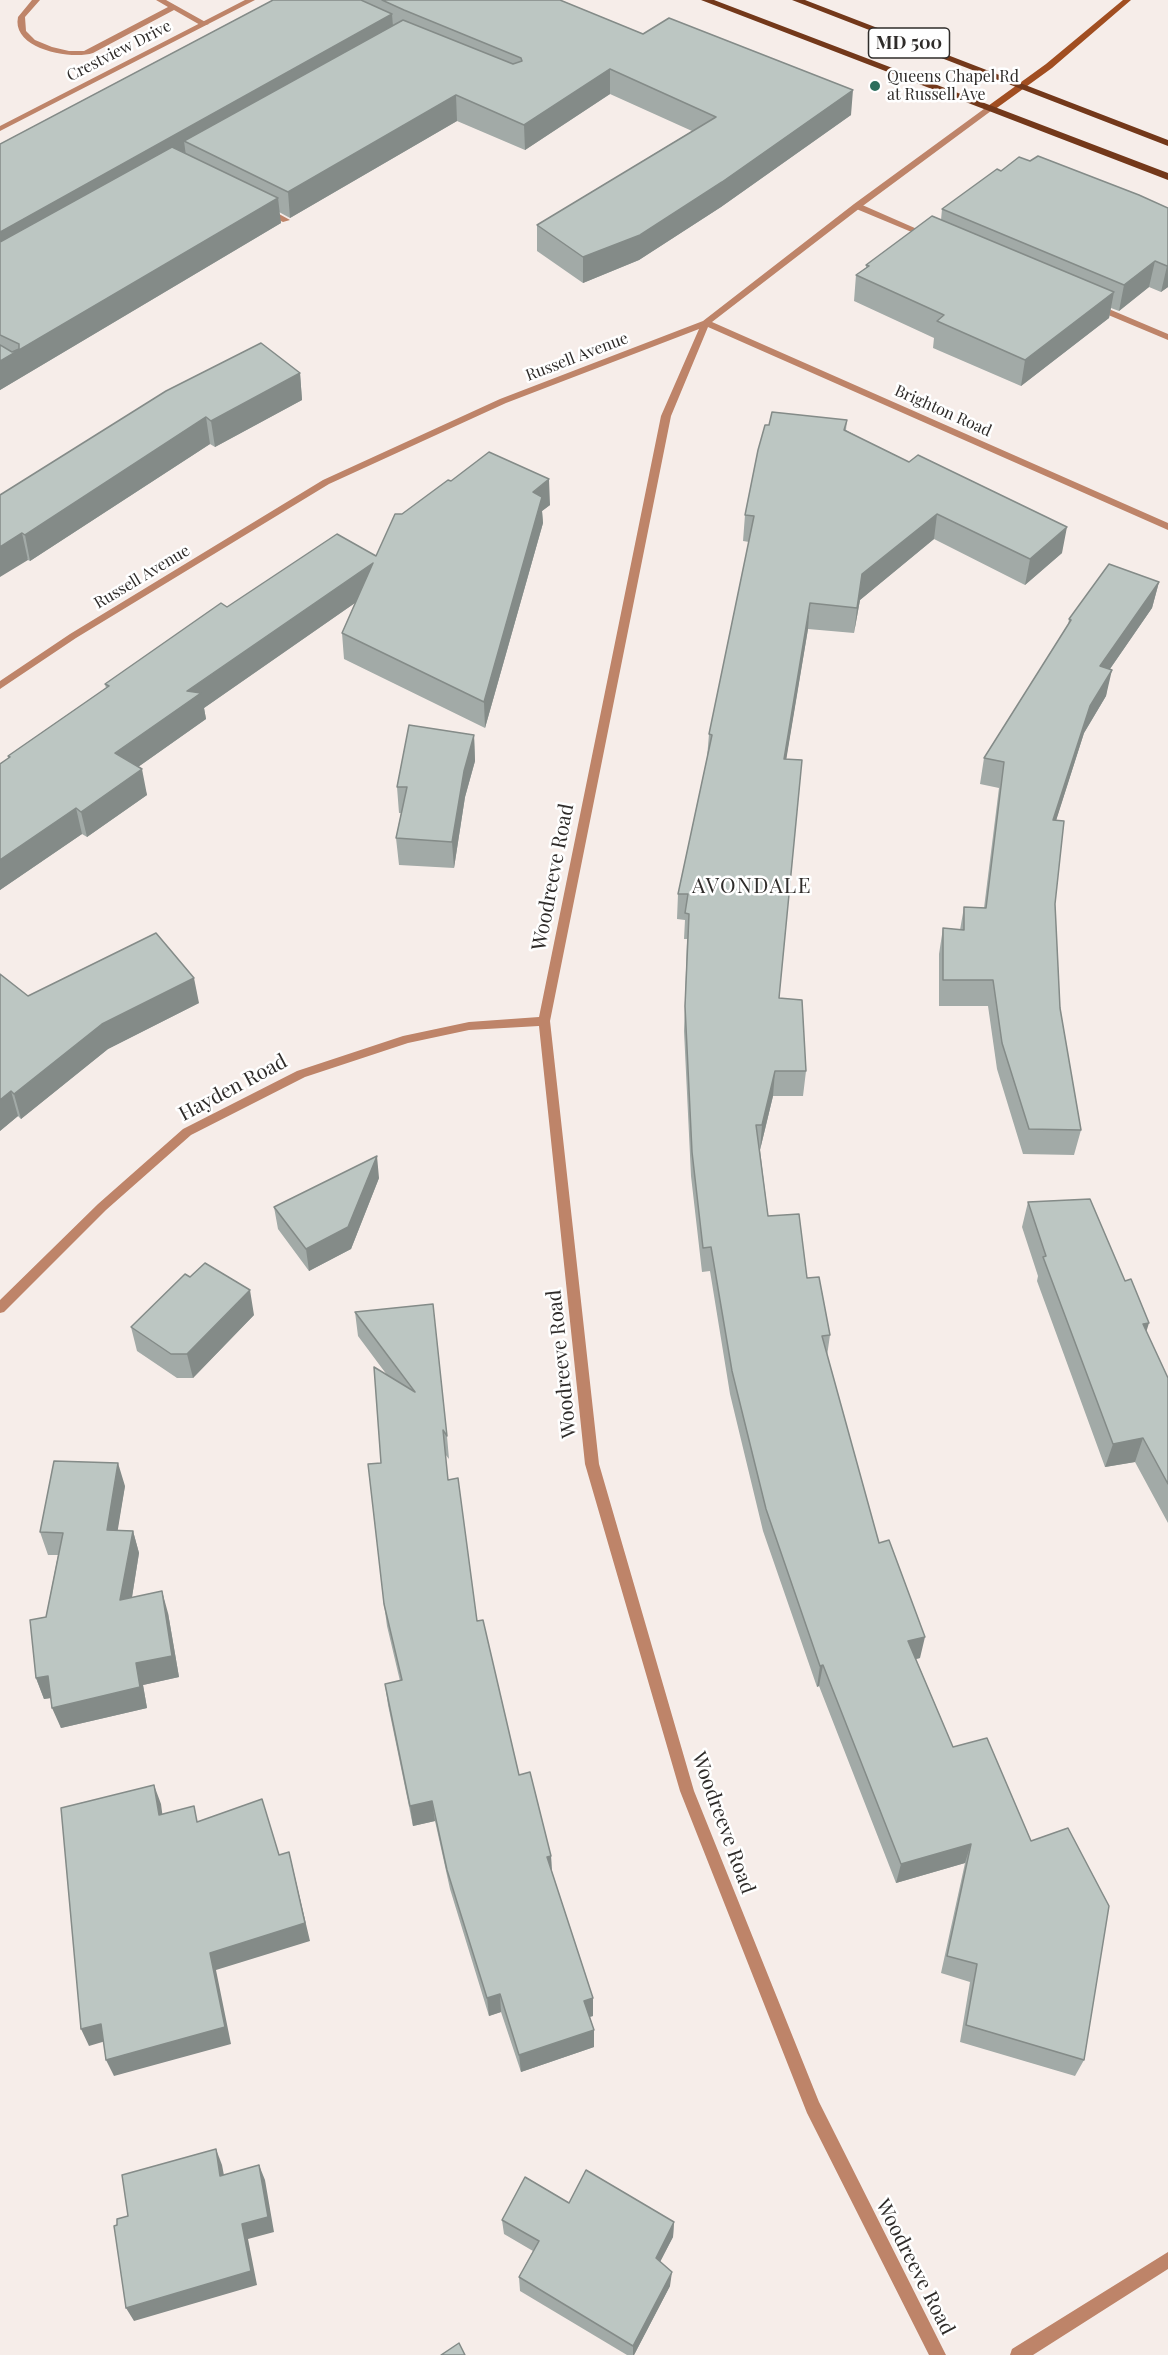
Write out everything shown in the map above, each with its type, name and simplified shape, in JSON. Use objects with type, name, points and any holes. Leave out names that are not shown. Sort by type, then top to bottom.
[{"type":"main road","name":"MD 500","points":[[706,0],[1168,177]]},
{"type":"main road","name":"MD 500","points":[[797,0],[1168,143]]},
{"type":"street","points":[[36,0],[25,9],[22,15],[20,20],[22,31],[31,41],[64,52],[85,53],[174,7]]},
{"type":"street","points":[[160,0],[205,24]]},
{"type":"street","name":"Crestview Drive","points":[[0,129],[251,0]]},
{"type":"street","name":"Russell Avenue","points":[[0,686],[73,636],[327,482],[503,401],[706,323],[857,206],[1049,66],[1127,0]]},
{"type":"street","points":[[256,206],[286,220]]},
{"type":"street","points":[[857,206],[943,242]]},
{"type":"street","points":[[1093,305],[1168,337]]},
{"type":"street","name":"Brighton Road","points":[[706,323],[1168,527]]},
{"type":"street","name":"Woodreeve Road","points":[[706,323],[666,416],[544,1021],[592,1464],[687,1791],[813,2107],[938,2355]]},
{"type":"street","name":"Hayden Road","points":[[0,1308],[102,1207],[187,1132],[301,1074],[407,1039],[469,1026],[544,1021]]},
{"type":"street","points":[[1018,2355],[1168,2260]]},
{"type":"building","points":[[273,0],[361,0],[392,14],[0,232],[0,144]]},
{"type":"building","points":[[382,0],[560,0],[643,34],[669,18],[853,90],[722,182],[640,235],[583,257],[537,225],[716,117],[610,69],[524,125],[456,95],[288,192],[184,141],[403,20],[513,64],[522,61],[521,58]]},
{"type":"building","points":[[172,147],[278,198],[0,361],[0,345],[12,352],[19,349],[19,344],[0,335],[0,242]]},
{"type":"building","points":[[1038,156],[1168,208],[1168,265],[1155,261],[1124,285],[942,209],[997,169],[1001,171],[1019,157],[1030,161]]},
{"type":"building","points":[[932,216],[1114,292],[1025,360],[937,321],[944,315],[856,275]]},
{"type":"building","points":[[261,343],[300,373],[211,421],[206,417],[25,535],[22,533],[0,547],[0,495],[166,391]]},
{"type":"building","points":[[772,412],[847,420],[844,430],[909,462],[918,455],[1067,527],[1030,559],[937,514],[862,574],[857,608],[810,603],[784,759],[802,760],[779,998],[802,1000],[806,1071],[775,1071],[762,1125],[756,1125],[768,1216],[799,1214],[807,1278],[819,1277],[830,1335],[822,1336],[879,1543],[889,1540],[925,1637],[908,1641],[953,1747],[987,1738],[1031,1841],[1068,1828],[1109,1906],[1084,2060],[966,2025],[977,1964],[947,1956],[971,1844],[901,1864],[823,1665],[820,1666],[766,1509],[732,1371],[711,1247],[703,1248],[692,1152],[685,1006],[689,914],[685,913],[688,894],[678,894],[712,735],[709,734],[754,516],[745,515],[758,450],[765,425],[769,425]]},
{"type":"building","points":[[489,452],[549,479],[533,492],[542,497],[484,702],[342,633],[373,563],[187,691],[201,693],[115,753],[142,769],[81,812],[76,808],[0,860],[0,764],[10,757],[8,756],[109,686],[105,684],[221,603],[227,607],[337,534],[376,556],[395,514],[402,514]]},
{"type":"building","points":[[1109,564],[1159,582],[1100,666],[1112,670],[1090,706],[1053,820],[1064,821],[1055,904],[1060,1008],[1081,1130],[1029,1129],[1002,1043],[993,980],[943,980],[943,928],[964,930],[964,907],[986,908],[1004,762],[984,758],[1071,620],[1069,619]]},
{"type":"building","points":[[409,725],[474,735],[464,771],[452,842],[396,838],[407,787],[397,787]]},
{"type":"building","points":[[156,933],[194,978],[102,1024],[14,1094],[11,1091],[0,1100],[0,974],[28,996]]},
{"type":"building","points":[[377,1156],[348,1227],[306,1249],[274,1207]]},
{"type":"building","points":[[1090,1199],[1125,1281],[1131,1279],[1149,1323],[1143,1324],[1168,1378],[1168,1484],[1143,1438],[1113,1444],[1043,1257],[1046,1256],[1028,1202]]},
{"type":"building","points":[[205,1263],[250,1290],[187,1354],[171,1354],[131,1327],[185,1274],[190,1277]]},
{"type":"building","points":[[433,1304],[447,1436],[443,1430],[448,1480],[458,1478],[477,1621],[483,1620],[519,1775],[530,1772],[551,1856],[547,1857],[593,1998],[584,2001],[594,2030],[519,2055],[500,1994],[487,1998],[447,1870],[432,1801],[410,1806],[385,1684],[402,1680],[384,1604],[368,1464],[381,1463],[374,1367],[415,1392],[355,1312]]},
{"type":"building","points":[[54,1461],[118,1463],[107,1530],[133,1531],[120,1600],[162,1591],[172,1656],[136,1663],[140,1687],[52,1708],[48,1676],[36,1678],[30,1620],[46,1617],[63,1533],[40,1532]]},
{"type":"building","points":[[154,1785],[159,1815],[194,1806],[197,1822],[262,1799],[279,1855],[289,1852],[305,1923],[210,1953],[225,2027],[106,2060],[101,2024],[81,2029],[61,1808]]},
{"type":"building","points":[[216,2149],[220,2176],[259,2165],[268,2217],[242,2224],[251,2271],[126,2308],[114,2226],[117,2225],[117,2219],[128,2216],[122,2175]]},
{"type":"building","points":[[586,2170],[674,2222],[656,2258],[672,2272],[633,2346],[519,2277],[539,2241],[502,2220],[525,2177],[569,2203]]},
{"type":"building","points":[[459,2343],[465,2355],[441,2355]]},
{"type":"place","name":"Queens Chapel Rd at Russell Ave","points":[[875,86]]},
{"type":"district","name":"AVONDALE","points":[[752,886]]}]
